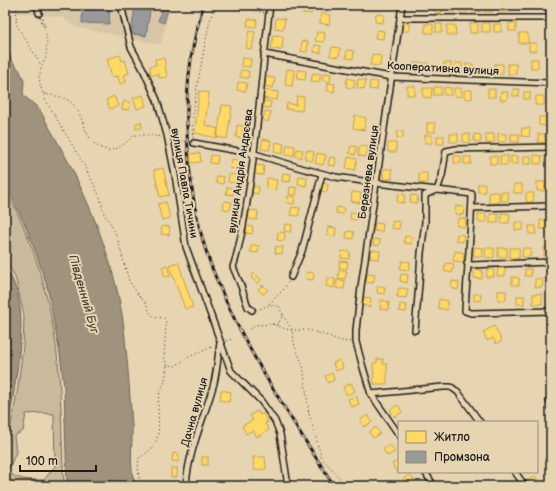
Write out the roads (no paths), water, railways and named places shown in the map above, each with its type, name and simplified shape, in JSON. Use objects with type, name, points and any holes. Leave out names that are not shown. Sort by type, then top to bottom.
[{"type":"street","points":[[37,5],[40,15]]},
{"type":"street","name":"вулиця Павла Тичини","points":[[121,5],[131,47],[157,100],[168,139],[186,247],[231,371],[261,401],[275,421],[280,434],[288,486]]},
{"type":"street","name":"вулиця Андрія Андрєєва","points":[[252,310],[248,307],[242,286],[233,267],[239,250],[254,154],[270,5]]},
{"type":"street","name":"Березнева вулиця","points":[[398,434],[371,394],[356,342],[356,330],[402,5]]},
{"type":"street","points":[[400,18],[551,18],[550,5]]},
{"type":"street","name":"Кооперативна вулиця","points":[[264,54],[391,76],[551,83]]},
{"type":"street","points":[[194,143],[254,154],[322,174],[376,183],[472,194],[472,230],[465,311],[471,313],[551,311]]},
{"type":"street","points":[[414,330],[425,222],[425,195],[437,190],[442,176],[446,151],[456,148],[551,147]]},
{"type":"street","points":[[291,277],[302,251],[322,174]]},
{"type":"street","points":[[472,208],[551,206]]},
{"type":"street","points":[[468,263],[471,265],[551,262]]},
{"type":"street","name":"Дачна вулиця","points":[[186,486],[196,437],[214,382],[220,343]]},
{"type":"street","points":[[371,394],[451,387],[458,392],[479,421]]},
{"type":"street","points":[[426,473],[434,486]]},
{"type":"street","points":[[516,473],[525,486]]},
{"type":"water","name":"Південний Буг","points":[[5,38],[11,60],[20,71],[24,81],[24,96],[41,112],[70,165],[98,227],[112,271],[118,294],[125,338],[132,426],[131,464],[136,486],[67,486],[64,388],[60,354],[48,290],[26,227],[5,183]]},
{"type":"water","points":[[5,267],[17,291],[20,304],[21,331],[15,387],[5,435]]},
{"type":"railway","points":[[203,5],[190,66],[187,96],[189,159],[192,191],[198,222],[206,251],[216,278],[241,332],[270,385],[334,486]]}]
